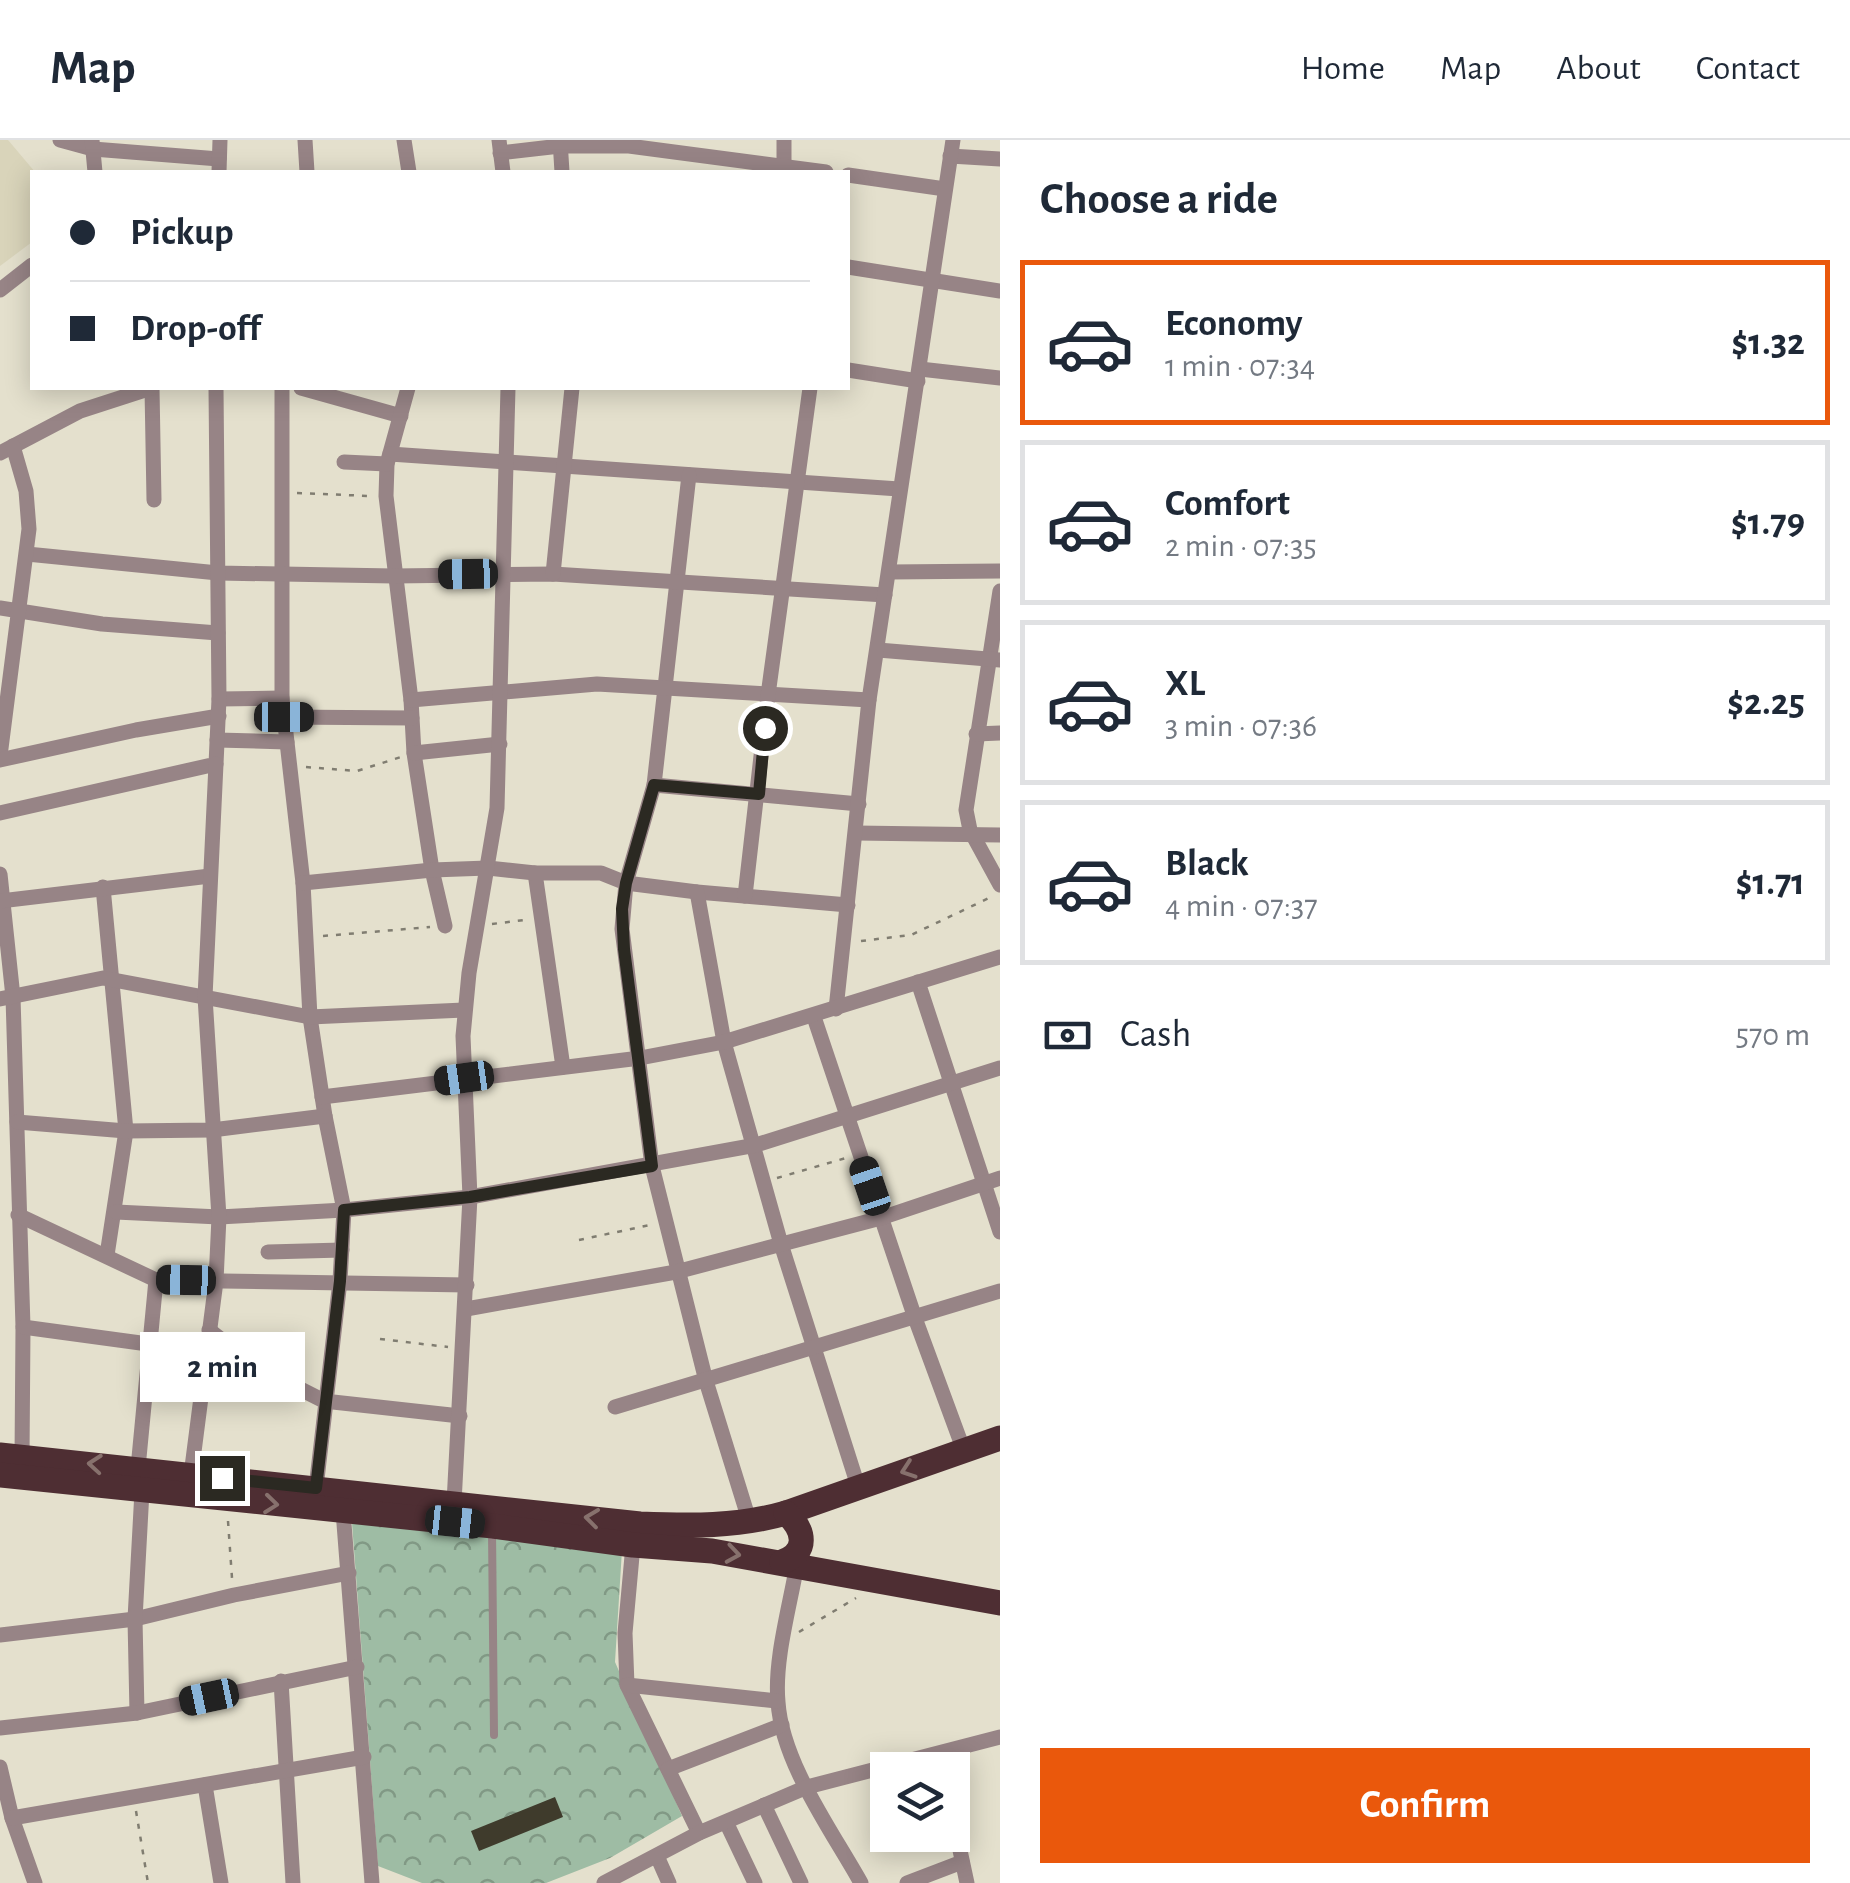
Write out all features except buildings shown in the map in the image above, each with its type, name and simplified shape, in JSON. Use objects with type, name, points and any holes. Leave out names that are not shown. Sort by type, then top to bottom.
[{"type":"highway","points":[[0,1474],[140,1480],[191,1475],[640,1524],[690,1526],[750,1523],[786,1514],[1000,1438]]},
{"type":"highway","points":[[11,1456],[226,1500],[712,1551],[1000,1603]]},
{"type":"highway","points":[[786,1514],[796,1522],[802,1538],[801,1550],[790,1563]]},
{"type":"street","points":[[60,140],[219,166],[220,140]]},
{"type":"street","points":[[305,140],[307,170]]},
{"type":"street","points":[[404,140],[409,170]]},
{"type":"street","points":[[499,146],[628,146],[785,170],[784,140]]},
{"type":"street","points":[[560,143],[562,170]]},
{"type":"street","points":[[92,144],[95,170]]},
{"type":"street","points":[[836,1009],[870,700],[944,188],[952,148],[1000,159]]},
{"type":"street","points":[[850,176],[944,188]]},
{"type":"street","points":[[0,290],[30,267]]},
{"type":"street","points":[[850,267],[1000,291]]},
{"type":"street","points":[[850,370],[1000,378]]},
{"type":"street","points":[[146,390],[80,411],[6,449],[28,506],[27,554],[2,702],[0,758],[219,716]]},
{"type":"street","points":[[152,390],[154,500]]},
{"type":"street","points":[[191,1475],[216,1281],[219,1217],[205,997],[219,716],[216,390]]},
{"type":"street","points":[[282,390],[282,698],[303,882],[310,1017],[344,1210],[340,1281],[316,1488]]},
{"type":"street","points":[[308,390],[401,416]]},
{"type":"street","points":[[408,390],[388,459],[386,496],[414,752],[445,926]]},
{"type":"street","points":[[454,1503],[470,1197],[464,1010],[497,808],[508,390]]},
{"type":"street","points":[[554,574],[572,390]]},
{"type":"street","points":[[745,896],[810,390]]},
{"type":"street","points":[[344,462],[506,460],[900,488]]},
{"type":"street","points":[[689,475],[654,785],[626,883],[623,939],[652,1166],[676,1272],[750,1523]]},
{"type":"street","points":[[27,554],[218,573],[554,574],[885,595]]},
{"type":"street","points":[[889,572],[1000,572]]},
{"type":"street","points":[[1000,591],[994,659],[976,734],[966,810],[974,837],[1000,884]]},
{"type":"street","points":[[0,608],[131,627],[218,633]]},
{"type":"street","points":[[878,650],[994,659]]},
{"type":"street","points":[[411,700],[575,684],[870,700]]},
{"type":"street","points":[[219,699],[282,698]]},
{"type":"street","points":[[284,717],[412,718]]},
{"type":"street","points":[[976,734],[1000,733]]},
{"type":"street","points":[[217,740],[287,742]]},
{"type":"street","points":[[414,752],[500,744]]},
{"type":"street","points":[[0,813],[216,764]]},
{"type":"street","points":[[654,785],[859,804]]},
{"type":"street","points":[[856,833],[1000,835]]},
{"type":"street","points":[[303,882],[488,868],[601,873],[626,883],[848,906]]},
{"type":"street","points":[[535,873],[562,1067]]},
{"type":"street","points":[[0,874],[16,1122],[23,1327],[11,1456]]},
{"type":"street","points":[[1,901],[210,876]]},
{"type":"street","points":[[103,887],[126,1131],[107,1255]]},
{"type":"street","points":[[697,892],[724,1042],[781,1244],[858,1486]]},
{"type":"street","points":[[322,1097],[640,1058],[724,1042],[1000,957]]},
{"type":"street","points":[[7,998],[79,981],[112,979],[310,1017],[464,1010]]},
{"type":"street","points":[[918,982],[1000,1232]]},
{"type":"street","points":[[814,1016],[964,1451]]},
{"type":"street","points":[[116,1212],[219,1217],[470,1197],[756,1145],[1000,1068]]},
{"type":"street","points":[[16,1122],[126,1131],[212,1130],[325,1116]]},
{"type":"street","points":[[466,1310],[676,1272],[881,1218],[1000,1178]]},
{"type":"street","points":[[18,1215],[156,1280],[467,1286]]},
{"type":"street","points":[[268,1252],[342,1250]]},
{"type":"street","points":[[137,1713],[135,1619],[140,1480],[156,1280]]},
{"type":"street","points":[[615,1407],[1000,1291]]},
{"type":"street","points":[[23,1327],[148,1344]]},
{"type":"street","points":[[210,1330],[255,1366],[324,1401],[460,1416]]},
{"type":"street","points":[[343,1511],[372,1883]]},
{"type":"street","points":[[633,1545],[626,1634],[627,1684],[699,1834]]},
{"type":"street","points":[[790,1563],[778,1674],[782,1724],[807,1788],[862,1883]]},
{"type":"street","points":[[0,1635],[135,1619],[234,1595],[349,1574]]},
{"type":"street","points":[[0,1728],[137,1713],[356,1667]]},
{"type":"street","points":[[281,1681],[293,1883]]},
{"type":"street","points":[[627,1684],[778,1700]]},
{"type":"street","points":[[668,1769],[782,1724]]},
{"type":"street","points":[[614,1881],[699,1834],[807,1788],[1000,1737]]},
{"type":"street","points":[[12,1818],[364,1756]]},
{"type":"street","points":[[0,1767],[34,1883]]},
{"type":"street","points":[[205,1785],[222,1883]]},
{"type":"street","points":[[764,1806],[801,1883]]},
{"type":"street","points":[[726,1822],[755,1883]]},
{"type":"street","points":[[960,1852],[967,1883]]},
{"type":"street","points":[[658,1856],[669,1883]]},
{"type":"street","points":[[913,1882],[962,1862]]},
{"type":"lane","points":[[492,1526],[494,1734]]},
{"type":"path","points":[[281,492],[386,496]]},
{"type":"path","points":[[290,766],[357,770],[414,752]]},
{"type":"path","points":[[844,943],[910,935],[1000,894]]},
{"type":"path","points":[[306,937],[445,926]]},
{"type":"path","points":[[766,1182],[859,1154]]},
{"type":"path","points":[[580,1240],[666,1222]]},
{"type":"path","points":[[380,1340],[464,1348]]},
{"type":"path","points":[[226,1500],[234,1595]]},
{"type":"path","points":[[793,1638],[831,1610],[866,1594]]},
{"type":"path","points":[[134,1799],[148,1883]]},
{"type":"shaded area","points":[[0,140],[8,140],[33,170],[30,170],[30,244],[0,266]]},
{"type":"green space","points":[[352,1523],[622,1550],[615,1662],[682,1816],[610,1858],[546,1883],[422,1883],[378,1866]]},
{"type":"route","points":[[222,1478],[316,1488],[340,1281],[344,1210],[470,1197],[652,1166],[622,929],[626,883],[654,785],[759,794],[765,728]]}]
